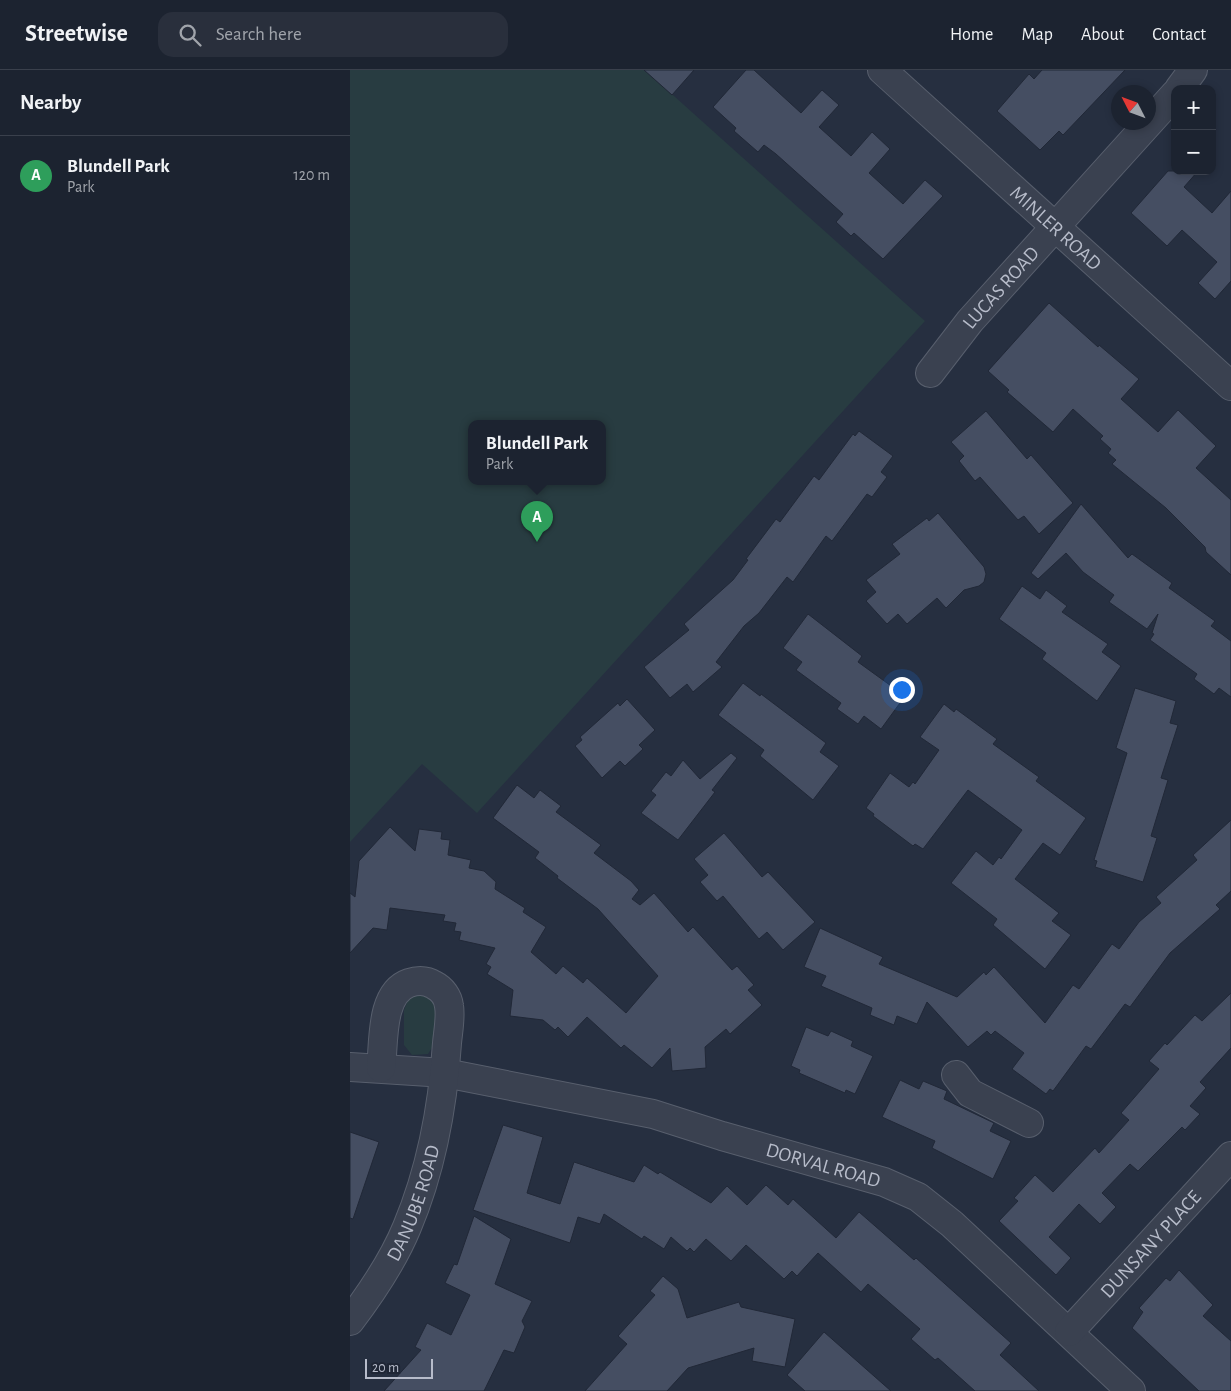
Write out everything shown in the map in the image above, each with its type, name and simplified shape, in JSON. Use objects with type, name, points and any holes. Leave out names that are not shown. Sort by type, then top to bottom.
[{"type":"street","name":"MINLER ROAD","points":[[882,70],[1231,386]]},
{"type":"street","points":[[1182,85],[1193,70]]},
{"type":"street","name":"LUCAS ROAD","points":[[930,373],[970,321],[1171,98]]},
{"type":"street","points":[[381,1068],[388,1008],[394,994],[405,984],[418,980],[435,985],[446,995],[449,1006],[446,1073]]},
{"type":"street","name":"DORVAL ROAD","points":[[350,1067],[446,1073],[653,1114],[722,1136],[884,1182],[918,1197],[952,1224],[1131,1391]]},
{"type":"street","name":"DANUBE ROAD","points":[[350,1321],[382,1274],[406,1228],[421,1185],[446,1073]]},
{"type":"street","points":[[956,1075],[970,1093],[1029,1123]]},
{"type":"street","name":"DUNSANY PLACE","points":[[1069,1332],[1231,1156]]},
{"type":"green space","points":[[350,70],[645,70],[925,321],[477,813],[422,764],[350,842]]},
{"type":"green space","points":[[423,993],[437,1003],[435,1043],[428,1054],[412,1055],[404,1045],[404,1010],[409,998]]},
{"type":"building","points":[[644,70],[694,70],[672,95]]},
{"type":"building","points":[[746,70],[754,70],[801,113],[822,90],[839,105],[819,127],[851,156],[872,132],[890,149],[869,173],[903,204],[925,180],[943,196],[883,259],[854,233],[851,236],[836,222],[843,214],[776,154],[764,145],[758,152],[734,131],[736,128],[713,107]]},
{"type":"building","points":[[1042,70],[1125,70],[1063,135],[1059,131],[1040,150],[997,111],[1029,74],[1034,79]]},
{"type":"building","points":[[1168,171],[1171,171],[1171,175],[1194,175],[1184,187],[1212,213],[1231,191],[1231,281],[1215,299],[1198,283],[1217,262],[1182,230],[1167,246],[1131,213]]},
{"type":"building","points":[[1049,303],[1098,347],[1099,345],[1139,379],[1121,399],[1158,432],[1178,410],[1216,446],[1196,468],[1231,500],[1231,575],[1206,552],[1205,547],[1166,508],[1112,464],[1116,460],[1108,453],[1111,449],[1100,439],[1103,436],[1073,409],[1053,432],[1007,392],[1009,390],[988,371]]},
{"type":"building","points":[[986,411],[1027,459],[1031,455],[1073,503],[1039,534],[1024,516],[1018,520],[980,477],[975,481],[959,461],[964,456],[951,442]]},
{"type":"building","points":[[859,431],[893,456],[881,472],[887,477],[872,497],[867,494],[832,541],[826,536],[793,582],[787,577],[759,613],[744,626],[716,662],[722,667],[693,692],[687,684],[670,698],[644,667],[689,630],[684,624],[733,580],[776,519],[780,522],[814,476],[819,480],[853,434],[855,436]]},
{"type":"building","points":[[1081,504],[1128,558],[1132,554],[1172,583],[1169,588],[1215,621],[1211,626],[1231,641],[1231,697],[1219,688],[1214,694],[1194,679],[1197,674],[1150,640],[1154,634],[1152,633],[1158,614],[1147,629],[1109,602],[1114,595],[1083,572],[1066,553],[1038,579],[1031,573]]},
{"type":"building","points":[[938,513],[984,567],[986,574],[984,582],[979,586],[964,590],[946,608],[937,598],[907,624],[898,614],[887,624],[866,601],[876,592],[866,580],[900,554],[892,544],[927,518],[929,521]]},
{"type":"building","points":[[1022,586],[1040,599],[1046,590],[1067,606],[1062,612],[1108,644],[1102,652],[1121,666],[1097,701],[1042,659],[1046,653],[999,619]]},
{"type":"building","points":[[808,614],[862,656],[858,662],[905,696],[881,729],[864,716],[858,724],[837,709],[841,703],[796,670],[802,662],[783,648]]},
{"type":"building","points":[[743,683],[760,696],[761,694],[826,743],[820,752],[839,766],[813,800],[760,756],[764,750],[718,715]]},
{"type":"building","points":[[1135,688],[1176,701],[1170,723],[1178,725],[1161,778],[1168,780],[1151,836],[1157,838],[1143,882],[1095,867],[1097,861],[1094,860],[1127,753],[1116,748]]},
{"type":"building","points":[[627,699],[655,730],[639,745],[643,749],[625,766],[620,761],[602,778],[575,746],[582,740],[580,737],[618,703],[620,706]]},
{"type":"building","points":[[944,704],[954,712],[956,709],[997,739],[993,744],[1039,777],[1036,781],[1086,818],[1060,855],[1043,843],[1015,879],[1059,913],[1052,921],[1071,935],[1045,969],[993,925],[997,919],[951,883],[976,851],[993,865],[999,857],[1001,859],[1022,830],[968,790],[923,849],[915,844],[913,846],[873,816],[874,814],[866,808],[890,773],[909,787],[913,782],[915,784],[939,750],[920,737]]},
{"type":"building","points":[[731,753],[737,758],[712,790],[715,792],[678,840],[641,813],[656,795],[651,791],[666,772],[671,776],[683,760],[700,779]]},
{"type":"building","points":[[517,785],[534,798],[540,790],[561,806],[556,812],[601,845],[594,853],[631,881],[639,890],[632,899],[640,905],[654,893],[688,932],[693,927],[732,970],[737,966],[754,985],[748,990],[762,1005],[730,1034],[726,1029],[705,1047],[706,1068],[672,1071],[670,1048],[652,1068],[624,1045],[621,1048],[587,1017],[568,1037],[558,1027],[555,1030],[543,1020],[510,1016],[513,990],[487,974],[491,967],[486,964],[495,948],[459,940],[461,932],[454,931],[456,923],[443,921],[445,915],[390,908],[387,930],[373,928],[350,953],[350,893],[355,897],[359,861],[390,827],[415,851],[419,829],[442,832],[441,839],[450,840],[448,855],[471,860],[469,868],[484,871],[496,882],[495,889],[525,908],[523,912],[546,927],[531,952],[556,974],[563,966],[583,983],[587,978],[626,1013],[658,976],[598,909],[557,878],[558,876],[535,858],[539,852],[493,818]]},
{"type":"building","points":[[1231,820],[1231,891],[1216,905],[1220,909],[1170,953],[1130,1007],[1125,1004],[1091,1049],[1086,1046],[1053,1091],[1050,1089],[1046,1094],[1012,1069],[1024,1053],[995,1031],[991,1035],[987,1031],[968,1047],[927,1002],[917,1024],[897,1016],[894,1025],[870,1015],[872,1008],[821,986],[826,976],[804,967],[820,928],[883,957],[879,964],[957,997],[984,972],[986,975],[994,967],[1045,1023],[1073,985],[1079,989],[1112,944],[1119,949],[1139,922],[1161,903],[1156,897],[1197,860],[1193,855]]},
{"type":"building","points":[[724,833],[762,877],[768,872],[815,922],[783,950],[767,932],[759,939],[723,896],[717,901],[700,882],[708,875],[694,859]]},
{"type":"building","points":[[1231,993],[1231,1048],[1200,1082],[1206,1088],[1190,1106],[1200,1114],[1185,1130],[1182,1127],[1138,1171],[1130,1164],[1102,1193],[1116,1207],[1100,1224],[1079,1204],[1049,1237],[1071,1258],[1056,1275],[999,1221],[1018,1201],[1014,1198],[1035,1175],[1053,1192],[1095,1148],[1099,1153],[1129,1120],[1121,1113],[1159,1069],[1149,1061],[1195,1015],[1202,1021]]},
{"type":"building","points":[[806,1027],[828,1036],[831,1031],[853,1041],[851,1046],[873,1056],[855,1094],[846,1090],[845,1093],[799,1073],[800,1070],[791,1066]]},
{"type":"building","points":[[900,1080],[919,1089],[923,1081],[947,1091],[944,1099],[994,1123],[990,1131],[1011,1141],[993,1179],[932,1148],[935,1141],[882,1117]]},
{"type":"building","points":[[503,1125],[543,1137],[527,1193],[560,1204],[574,1162],[634,1182],[644,1165],[658,1174],[660,1172],[711,1203],[727,1186],[747,1205],[766,1185],[788,1205],[793,1199],[836,1238],[859,1212],[914,1260],[916,1258],[1011,1343],[1000,1355],[1039,1391],[975,1391],[938,1358],[935,1360],[911,1339],[920,1329],[868,1284],[861,1292],[818,1253],[797,1276],[792,1271],[784,1279],[746,1245],[731,1261],[706,1239],[694,1252],[690,1248],[687,1251],[671,1237],[664,1249],[644,1236],[642,1239],[604,1214],[600,1224],[578,1217],[570,1243],[473,1210]]},
{"type":"building","points":[[350,1132],[379,1142],[353,1219],[350,1218]]},
{"type":"building","points":[[474,1216],[511,1239],[495,1284],[532,1301],[522,1321],[525,1327],[514,1353],[504,1350],[484,1391],[384,1391],[421,1350],[415,1347],[427,1323],[451,1335],[470,1295],[445,1283],[454,1264],[457,1265]]},
{"type":"building","points":[[1179,1270],[1213,1305],[1203,1316],[1231,1341],[1231,1391],[1199,1391],[1132,1328],[1143,1312],[1139,1308],[1166,1278],[1170,1281]]},
{"type":"building","points":[[663,1276],[678,1289],[687,1318],[739,1302],[741,1307],[795,1319],[785,1367],[752,1361],[754,1348],[688,1368],[667,1391],[585,1391],[627,1344],[618,1336],[655,1295],[650,1291]]},
{"type":"building","points":[[824,1332],[891,1391],[805,1391],[787,1375]]},
{"type":"place","name":"Blundell Park","points":[[537,542]]}]
